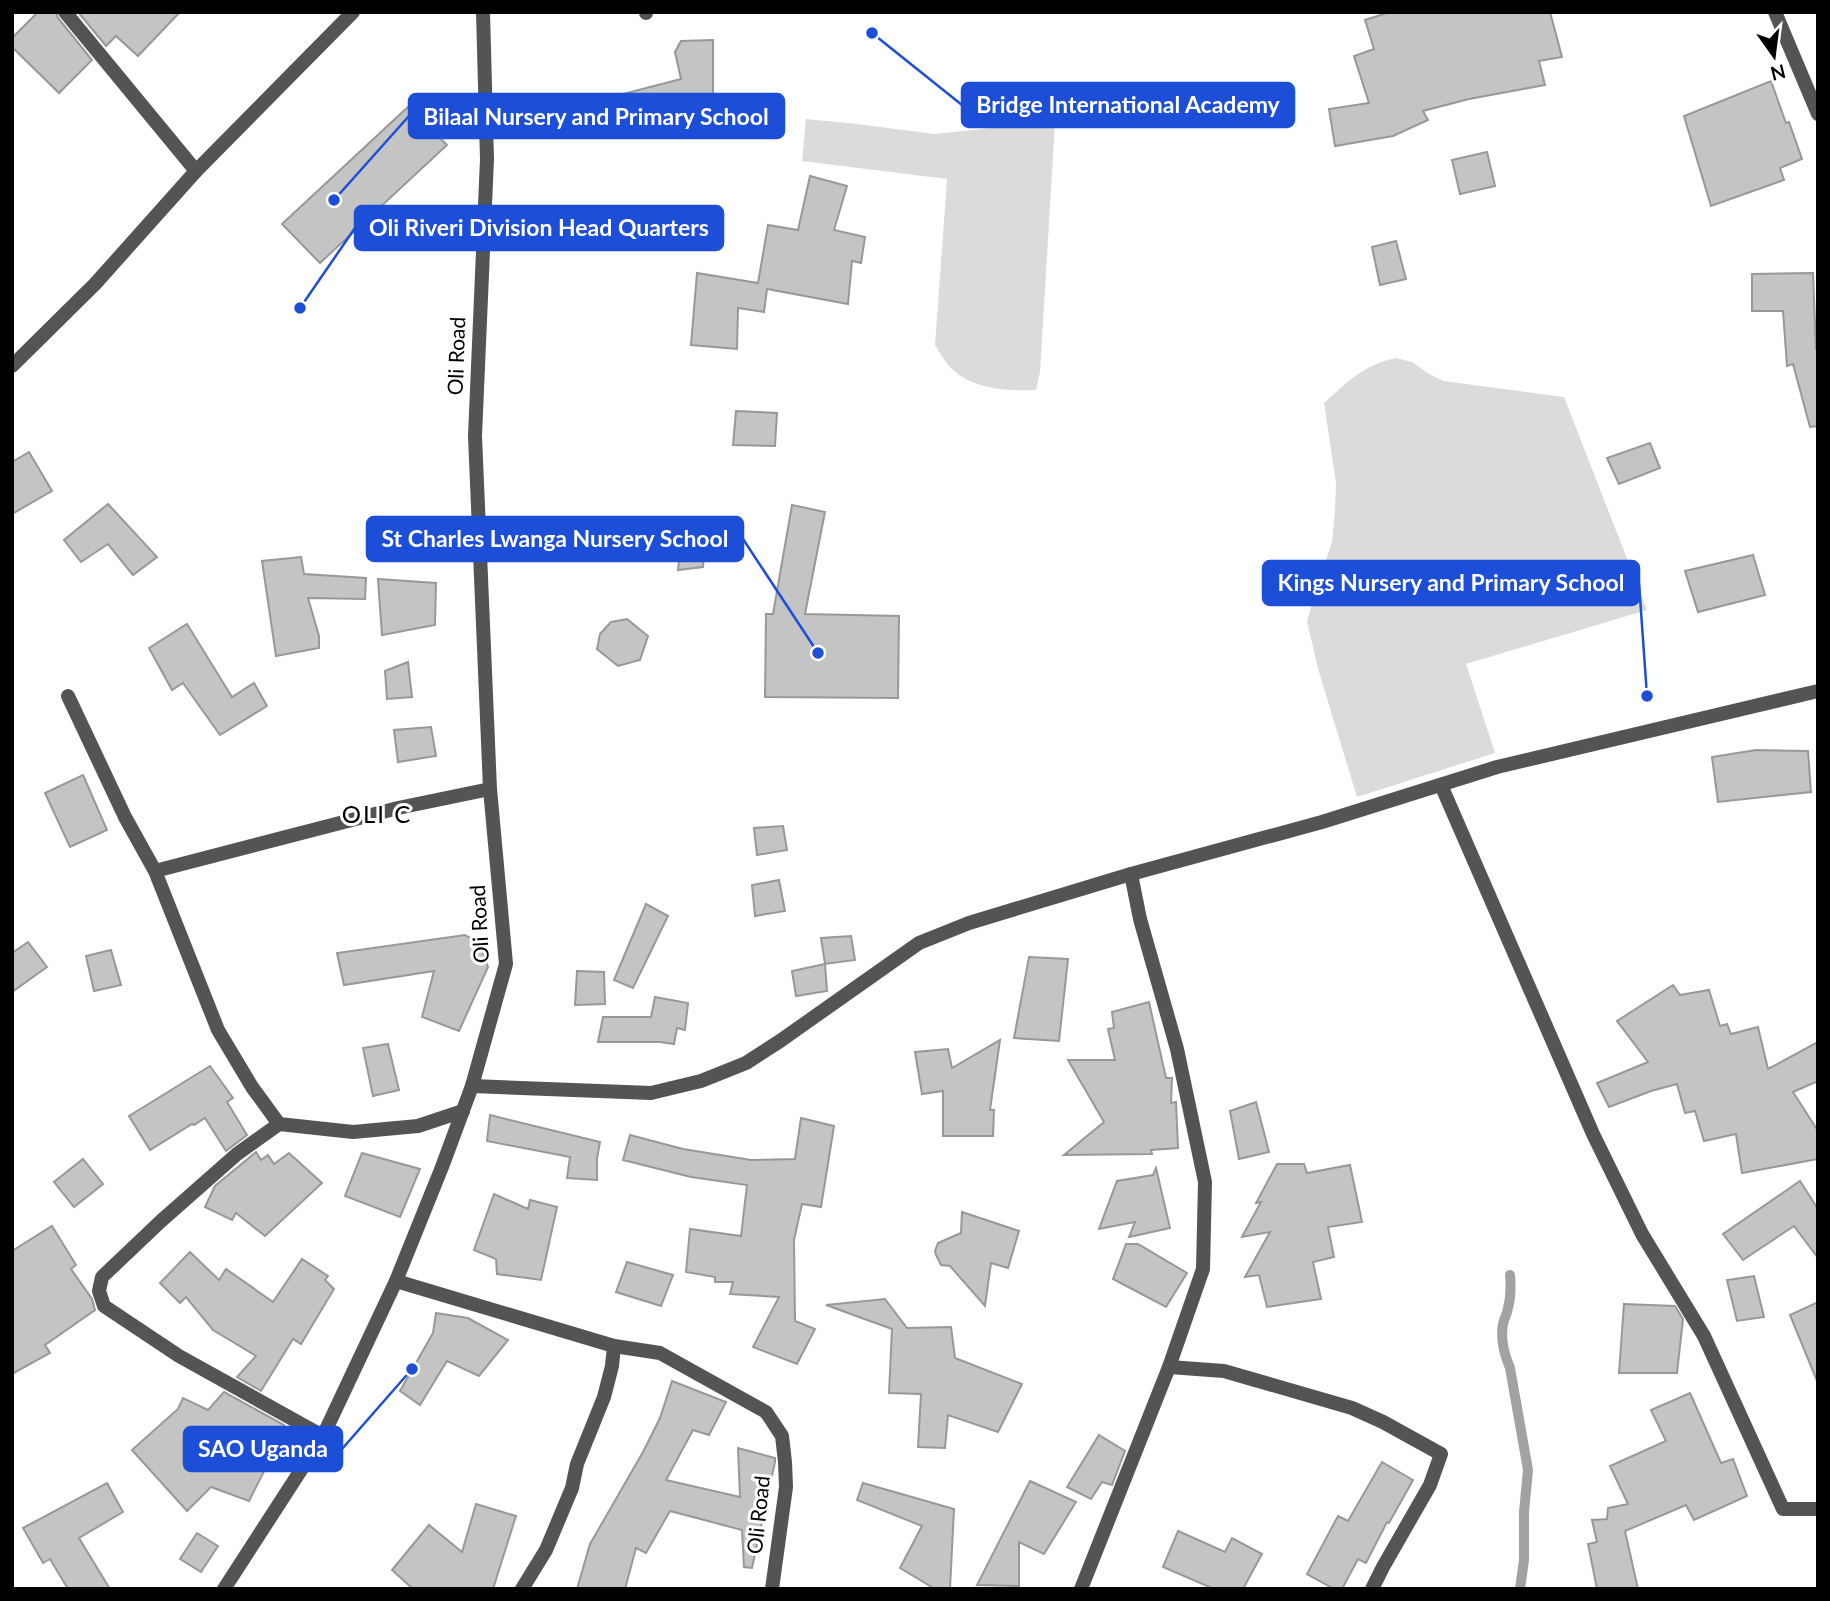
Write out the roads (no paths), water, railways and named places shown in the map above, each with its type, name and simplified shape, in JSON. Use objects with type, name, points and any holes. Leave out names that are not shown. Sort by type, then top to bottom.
[{"type":"street","points":[[65,12],[196,171]]},
{"type":"street","points":[[12,366],[95,284],[196,171],[353,12]]},
{"type":"street","name":"Oli Road","points":[[483,12],[486,159],[475,436],[490,789],[506,964],[472,1086],[396,1281],[614,1346],[660,1353],[766,1412],[782,1436],[786,1487],[772,1589]]},
{"type":"street","points":[[1775,12],[1818,114]]},
{"type":"street","points":[[472,1086],[651,1093],[701,1081],[746,1063],[919,943],[969,923],[1131,874],[1321,822],[1497,767],[1818,691]]},
{"type":"street","points":[[68,696],[125,817],[155,871],[218,1030],[252,1087],[279,1124]]},
{"type":"street","points":[[1441,785],[1592,1134],[1642,1234],[1704,1336],[1783,1509],[1818,1509]]},
{"type":"street","points":[[155,871],[398,808],[490,789]]},
{"type":"street","points":[[1081,1589],[1168,1367],[1203,1269],[1205,1182],[1177,1049],[1140,919],[1131,874]]},
{"type":"street","points":[[323,1436],[179,1356],[104,1306],[99,1291],[102,1277],[160,1221],[237,1154],[279,1124],[352,1132],[418,1126],[463,1111]]},
{"type":"street","points":[[224,1589],[323,1436],[396,1281]]},
{"type":"street","points":[[522,1589],[545,1550],[572,1488],[577,1464],[604,1397],[614,1346]]},
{"type":"street","points":[[1168,1367],[1224,1371],[1342,1405],[1384,1422],[1441,1454],[1430,1485],[1373,1589]]},
{"type":"waterway","points":[[1510,1275],[1510,1296],[1502,1341],[1510,1368],[1528,1470],[1520,1589]]},
{"type":"place","name":"Bridge International Academy","points":[[872,33]]},
{"type":"place","name":"Bilaal Nursery and Primary School","points":[[334,200]]},
{"type":"place","name":"Oli Riveri Division Head Quarters","points":[[300,308]]},
{"type":"place","name":"St Charles Lwanga Nursery School","points":[[818,653]]},
{"type":"place","name":"Kings Nursery and Primary School","points":[[1647,696]]},
{"type":"place","name":"SAO Uganda","points":[[412,1369]]},
{"type":"district","name":"OLI C","points":[[377,815]]}]
